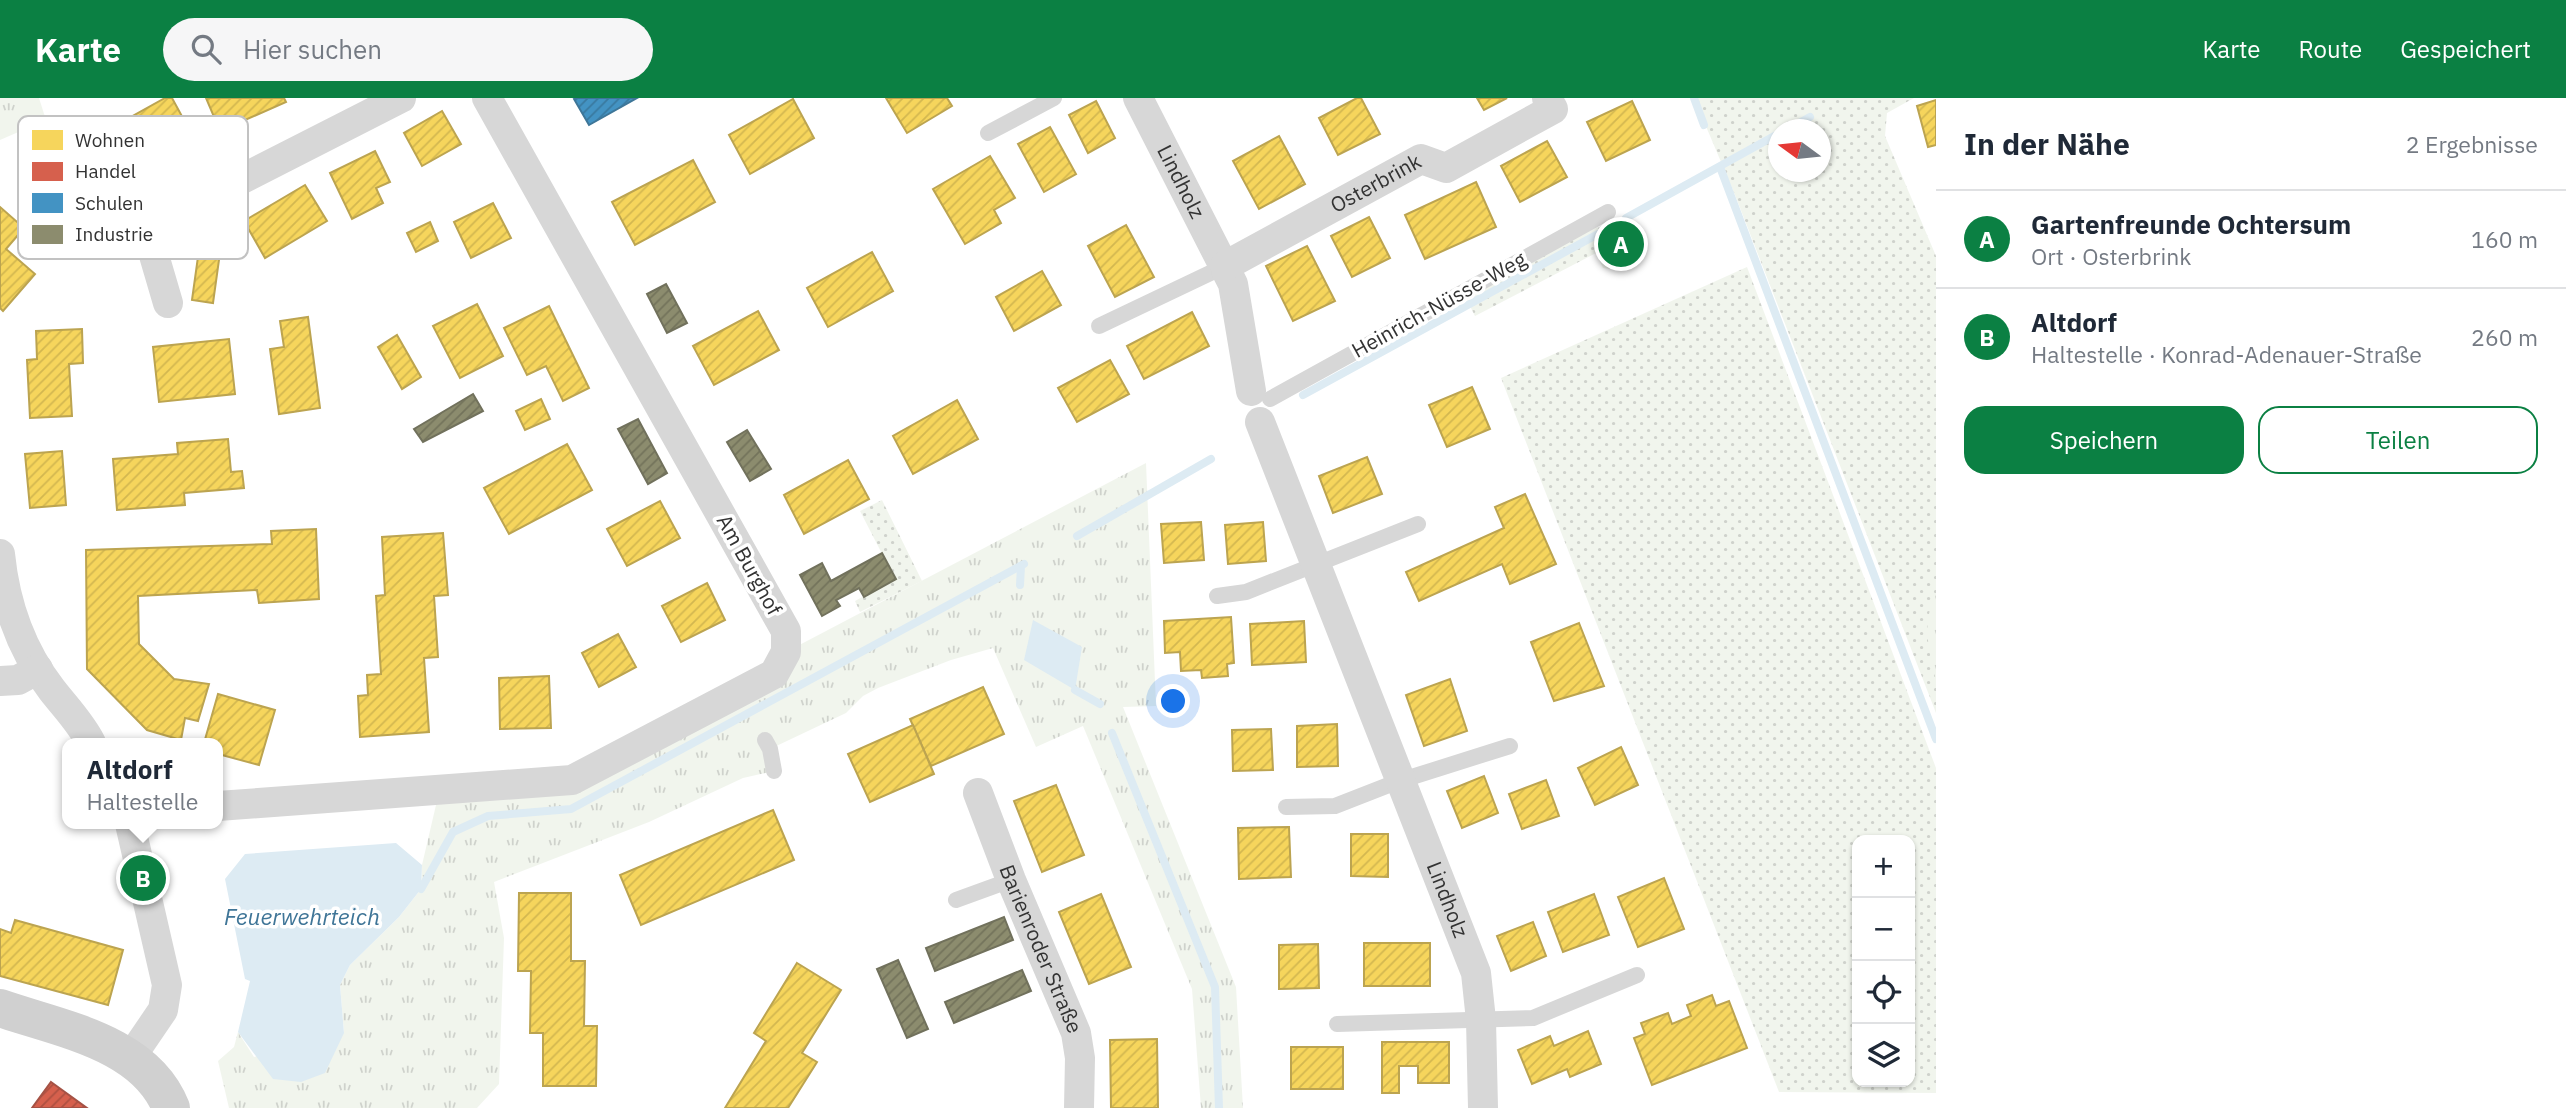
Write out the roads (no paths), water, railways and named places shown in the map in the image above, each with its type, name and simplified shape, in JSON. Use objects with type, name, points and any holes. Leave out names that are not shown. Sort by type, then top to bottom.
[{"type":"main road","points":[[0,1009],[107,1045],[131,1057],[155,1080],[171,1108]]},
{"type":"street","points":[[248,176],[401,98]]},
{"type":"street","name":"Am Burghof","points":[[223,806],[572,780],[743,701],[774,674],[786,652],[786,631],[487,98]]},
{"type":"street","name":"Lindholz","points":[[1138,98],[1233,284],[1260,404],[1316,566],[1476,973],[1481,1020],[1483,1108]]},
{"type":"street","name":"Osterbrink","points":[[1225,266],[1421,159],[1446,168],[1553,108],[1547,98]]},
{"type":"street","points":[[155,259],[168,303]]},
{"type":"street","points":[[0,554],[7,600],[14,622],[50,688],[88,738]]},
{"type":"street","points":[[0,681],[18,680],[38,668]]},
{"type":"street","name":"Barienroder Straße","points":[[978,793],[1011,880],[1076,1033],[1080,1058],[1079,1108]]},
{"type":"street","points":[[131,829],[167,985],[163,1010],[131,1057]]},
{"type":"lane","points":[[988,133],[1055,98]]},
{"type":"lane","name":"Heinrich-Nüsse-Weg","points":[[1260,404],[1608,212]]},
{"type":"lane","points":[[1099,326],[1225,266]]},
{"type":"lane","points":[[1217,596],[1245,592],[1418,524]]},
{"type":"lane","points":[[765,740],[770,749],[774,771]]},
{"type":"lane","points":[[1286,807],[1335,806],[1399,781],[1510,746]]},
{"type":"lane","points":[[956,900],[1011,880]]},
{"type":"lane","points":[[1337,1024],[1533,1018],[1637,975]]},
{"type":"water","points":[[1033,620],[1082,647],[1075,690],[1024,660]]},
{"type":"water","name":"Feuerwehrteich","points":[[396,843],[422,865],[421,889],[399,917],[350,965],[340,985],[344,1033],[325,1073],[301,1082],[273,1079],[238,1032],[250,981],[245,979],[225,879],[245,854]]},
{"type":"waterway","points":[[1694,98],[1704,125]]},
{"type":"waterway","points":[[1806,119],[1810,117]]},
{"type":"waterway","points":[[1626,218],[1768,140]]},
{"type":"waterway","points":[[1720,167],[1936,739]]},
{"type":"waterway","points":[[1303,395],[1598,234]]},
{"type":"waterway","points":[[1077,536],[1211,459]]},
{"type":"waterway","points":[[421,889],[453,832],[488,816],[571,809],[1024,564]]},
{"type":"waterway","points":[[1020,585],[1021,566]]},
{"type":"waterway","points":[[1075,690],[1100,704]]},
{"type":"waterway","points":[[1112,733],[1215,987],[1219,1108]]},
{"type":"place","name":"Gartenfreunde Ochtersum","points":[[1621,244]]},
{"type":"place","name":"Altdorf","points":[[143,878]]}]
